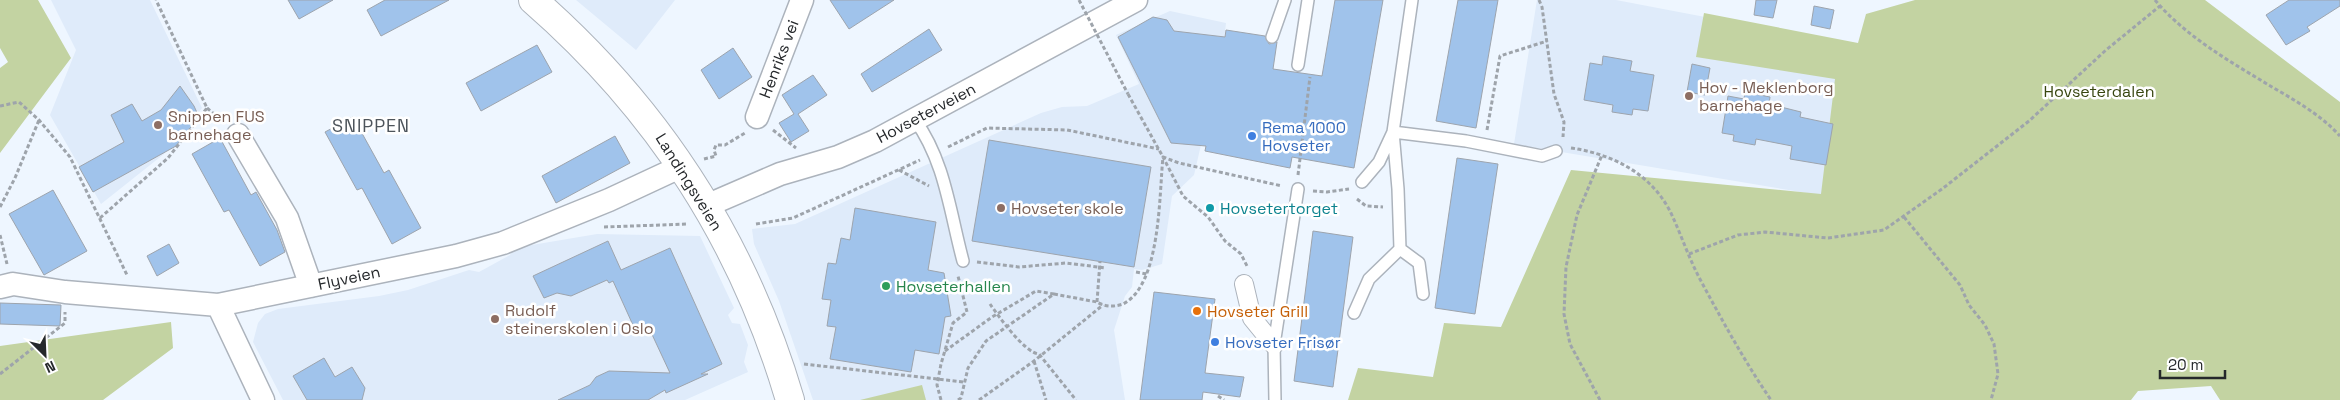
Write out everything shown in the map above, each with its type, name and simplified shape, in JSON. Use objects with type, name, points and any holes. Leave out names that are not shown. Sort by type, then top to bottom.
[{"type":"street","name":"Landingsveien","points":[[533,0],[594,56],[638,106],[682,166],[697,215],[750,290],[772,344],[790,400]]},
{"type":"street","name":"Henriks vei","points":[[756,117],[802,0]]},
{"type":"street","name":"Hovseterveien","points":[[697,215],[780,174],[856,150],[1136,0]]},
{"type":"street","points":[[238,135],[287,218],[311,286]]},
{"type":"street","name":"Flyveien","points":[[6,285],[218,305],[456,256],[503,243],[609,200],[682,166]]},
{"type":"street","points":[[1244,284],[1252,318],[1274,345]]},
{"type":"street","points":[[218,305],[263,400]]},
{"type":"lane","points":[[1272,37],[1285,0]]},
{"type":"lane","points":[[1298,65],[1308,0]]},
{"type":"lane","points":[[1354,313],[1369,279],[1400,249],[1393,132],[1412,0]]},
{"type":"lane","points":[[915,120],[924,132],[943,173],[963,261]]},
{"type":"lane","points":[[1393,132],[1484,144],[1542,156],[1556,151]]},
{"type":"lane","points":[[1362,182],[1379,162],[1393,132]]},
{"type":"lane","points":[[1275,400],[1273,395],[1274,345],[1298,189]]},
{"type":"lane","points":[[1400,249],[1419,263],[1423,294]]},
{"type":"path","points":[[100,218],[168,158],[207,108],[156,0]]},
{"type":"path","points":[[1079,0],[1183,196],[1208,217],[1225,241],[1242,254],[1248,264]]},
{"type":"path","points":[[1539,0],[1542,7],[1554,94],[1564,122],[1563,138],[1556,151]]},
{"type":"path","points":[[2155,0],[2185,30],[2247,72],[2311,110],[2340,136]]},
{"type":"path","points":[[1689,254],[1738,235],[1764,232],[1828,238],[1884,230],[1904,217],[2029,121],[2106,50],[2160,6]]},
{"type":"path","points":[[1484,144],[1500,56],[1547,41]]},
{"type":"path","points":[[1298,189],[1298,165],[1310,78]]},
{"type":"path","points":[[0,106],[19,102],[39,120],[70,158],[138,298]]},
{"type":"path","points":[[682,166],[716,156],[714,150],[716,144],[725,145],[735,140],[748,131],[756,117],[801,154]]},
{"type":"path","points":[[0,206],[15,178],[39,120]]},
{"type":"path","points":[[756,224],[793,218],[988,128],[1067,130],[1158,149]]},
{"type":"path","points":[[1556,151],[1566,148],[1602,155],[1628,165],[1650,186],[1669,209],[1700,280],[1752,372],[1771,400]]},
{"type":"path","points":[[1600,400],[1570,344],[1564,314],[1566,268],[1577,215],[1602,155]]},
{"type":"path","points":[[1163,157],[1179,163],[1298,189],[1327,192],[1346,190],[1362,182]]},
{"type":"path","points":[[944,351],[997,314],[1036,292],[1098,302],[1103,306],[1118,306],[1131,300],[1147,274],[1154,252],[1163,157]]},
{"type":"path","points":[[899,170],[933,188]]},
{"type":"path","points":[[1346,190],[1366,206],[1399,209]]},
{"type":"path","points":[[599,227],[697,215]]},
{"type":"path","points":[[1904,217],[1960,285],[1969,305],[1985,325],[1994,344],[1998,374],[1991,400]]},
{"type":"path","points":[[0,235],[6,285]]},
{"type":"path","points":[[941,400],[937,385],[944,351],[953,323],[968,312],[953,260],[1019,267],[1066,263],[1106,268]]},
{"type":"path","points":[[1098,302],[1100,261]]},
{"type":"path","points":[[1136,272],[1147,274]]},
{"type":"path","points":[[0,374],[65,324],[65,292]]},
{"type":"path","points":[[958,400],[968,368],[986,341],[1054,294]]},
{"type":"path","points":[[990,304],[1032,354],[1039,354]]},
{"type":"path","points":[[979,400],[1034,361],[1039,354],[1090,318],[1103,306]]},
{"type":"path","points":[[1039,354],[1076,400]]},
{"type":"path","points":[[1034,361],[1046,400]]},
{"type":"path","points":[[795,363],[964,382]]},
{"type":"path","points":[[1218,396],[1224,400]]},
{"type":"shaded area","points":[[51,0],[150,0],[202,108],[164,154],[101,204],[50,115],[76,50]]},
{"type":"shaded area","points":[[576,0],[675,0],[636,50]]},
{"type":"shaded area","name":"Hov - Meklenborg barnehage","points":[[1537,0],[1616,0],[1867,48],[1837,198],[1514,144]]},
{"type":"shaded area","name":"Hovseter skole","points":[[1170,11],[1226,23],[1223,50],[1194,175],[1172,196],[1162,264],[1142,270],[1134,269],[1132,287],[1125,296],[1114,330],[1125,400],[813,400],[779,301],[754,244],[752,229],[795,224],[1041,113],[1062,107],[1087,106],[1139,84],[1116,35]]},
{"type":"shaded area","name":"Rudolf steinerskolen i Oslo","points":[[597,234],[700,236],[734,308],[728,315],[732,323],[740,324],[748,345],[744,362],[748,372],[685,400],[283,400],[253,342],[258,323],[265,314],[278,309],[379,296],[408,290],[469,270],[479,272],[510,255],[514,248]]},
{"type":"green space","points":[[0,0],[38,0],[71,58],[0,153],[0,68],[8,62],[0,48]]},
{"type":"green space","name":"Hovseterdalen","points":[[1915,0],[2205,0],[2340,102],[2340,400],[2220,400],[2211,386],[2138,391],[2131,400],[1348,400],[1358,368],[1433,377],[1444,323],[1501,327],[1571,170],[1821,194],[1835,79],[1696,57],[1704,13],[1858,43],[1866,14]]},
{"type":"green space","points":[[171,322],[173,348],[103,400],[0,400],[0,346]]},
{"type":"green space","points":[[922,385],[926,400],[860,400]]},
{"type":"building","points":[[288,0],[333,0],[299,19]]},
{"type":"building","points":[[385,0],[449,0],[381,36],[367,10]]},
{"type":"building","points":[[830,0],[894,0],[849,29]]},
{"type":"building","points":[[1335,0],[1383,0],[1354,168],[1292,157],[1290,168],[1205,151],[1206,146],[1171,143],[1118,37],[1153,17],[1167,20],[1174,31],[1225,37],[1226,30],[1265,36],[1269,44],[1277,42],[1273,69],[1322,76]]},
{"type":"building","points":[[1458,0],[1498,0],[1476,128],[1436,121]]},
{"type":"building","points":[[1756,0],[1777,0],[1773,18],[1754,15]]},
{"type":"building","points":[[2289,0],[2340,0],[2340,6],[2307,27],[2310,31],[2286,45],[2266,15]]},
{"type":"building","points":[[1814,6],[1834,10],[1830,29],[1811,25]]},
{"type":"building","points":[[929,29],[942,50],[872,92],[861,74]]},
{"type":"building","points":[[537,45],[552,72],[481,111],[466,83]]},
{"type":"building","points":[[733,48],[752,77],[719,99],[701,70]]},
{"type":"building","points":[[1603,56],[1632,61],[1630,71],[1654,75],[1648,111],[1633,109],[1632,115],[1612,112],[1613,105],[1584,100],[1590,63],[1602,65]]},
{"type":"building","points":[[1692,64],[1710,68],[1705,95],[1687,92]]},
{"type":"building","points":[[813,75],[827,95],[798,114],[809,131],[791,142],[779,123],[794,114],[782,95]]},
{"type":"building","points":[[180,86],[199,117],[176,146],[93,192],[79,167],[124,142],[111,115],[132,104],[142,121],[161,110]]},
{"type":"building","points":[[1745,92],[1770,97],[1769,104],[1801,112],[1800,117],[1833,124],[1826,165],[1790,159],[1792,146],[1756,139],[1755,145],[1733,141],[1734,135],[1722,133],[1728,96],[1744,99]]},
{"type":"building","points":[[353,117],[384,173],[389,170],[421,228],[392,244],[362,188],[357,190],[325,132]]},
{"type":"building","points":[[615,136],[630,163],[556,203],[542,176]]},
{"type":"building","points":[[220,138],[251,195],[256,192],[277,230],[285,252],[260,266],[229,210],[224,212],[192,154]]},
{"type":"building","name":"Hovseter skole","points":[[989,140],[1151,167],[1134,267],[972,241]]},
{"type":"building","points":[[1457,158],[1498,164],[1475,314],[1435,308]]},
{"type":"building","points":[[53,190],[87,251],[44,275],[9,214]]},
{"type":"building","name":"Hovseterhallen","points":[[855,208],[936,222],[928,270],[944,273],[951,316],[945,317],[939,354],[915,350],[911,372],[830,359],[836,327],[827,326],[831,300],[822,299],[828,263],[836,264],[841,238],[850,240]]},
{"type":"building","points":[[1313,231],[1353,237],[1333,387],[1294,381]]},
{"type":"building","points":[[608,241],[621,270],[670,248],[722,364],[701,374],[708,374],[666,393],[665,390],[648,400],[558,400],[590,385],[596,377],[609,371],[670,373],[649,328],[637,334],[613,281],[609,283],[607,280],[571,296],[557,293],[544,298],[533,276]]},
{"type":"building","points":[[169,244],[179,263],[157,276],[147,256]]},
{"type":"building","points":[[1154,292],[1215,299],[1205,373],[1244,377],[1240,397],[1203,392],[1202,400],[1140,400]]},
{"type":"building","points":[[0,303],[61,305],[60,326],[0,324]]},
{"type":"building","points":[[324,358],[335,377],[352,367],[365,388],[362,400],[307,400],[293,376]]},
{"type":"place","name":"Hov - Meklenborg barnehage","points":[[1689,96]]},
{"type":"place","name":"Snippen FUS barnehage","points":[[158,125]]},
{"type":"place","name":"Rema 1000 Hovseter","points":[[1252,136]]},
{"type":"place","name":"Hovseter skole","points":[[1001,208]]},
{"type":"place","name":"Hovsetertorget","points":[[1210,208]]},
{"type":"place","name":"Hovseterhallen","points":[[886,286]]},
{"type":"place","name":"Hovseter Grill","points":[[1197,311]]},
{"type":"place","name":"Rudolf steinerskolen i Oslo","points":[[495,319]]},
{"type":"place","name":"Hovseter Frisør","points":[[1215,342]]},
{"type":"district","name":"SNIPPEN","points":[[371,125]]}]
